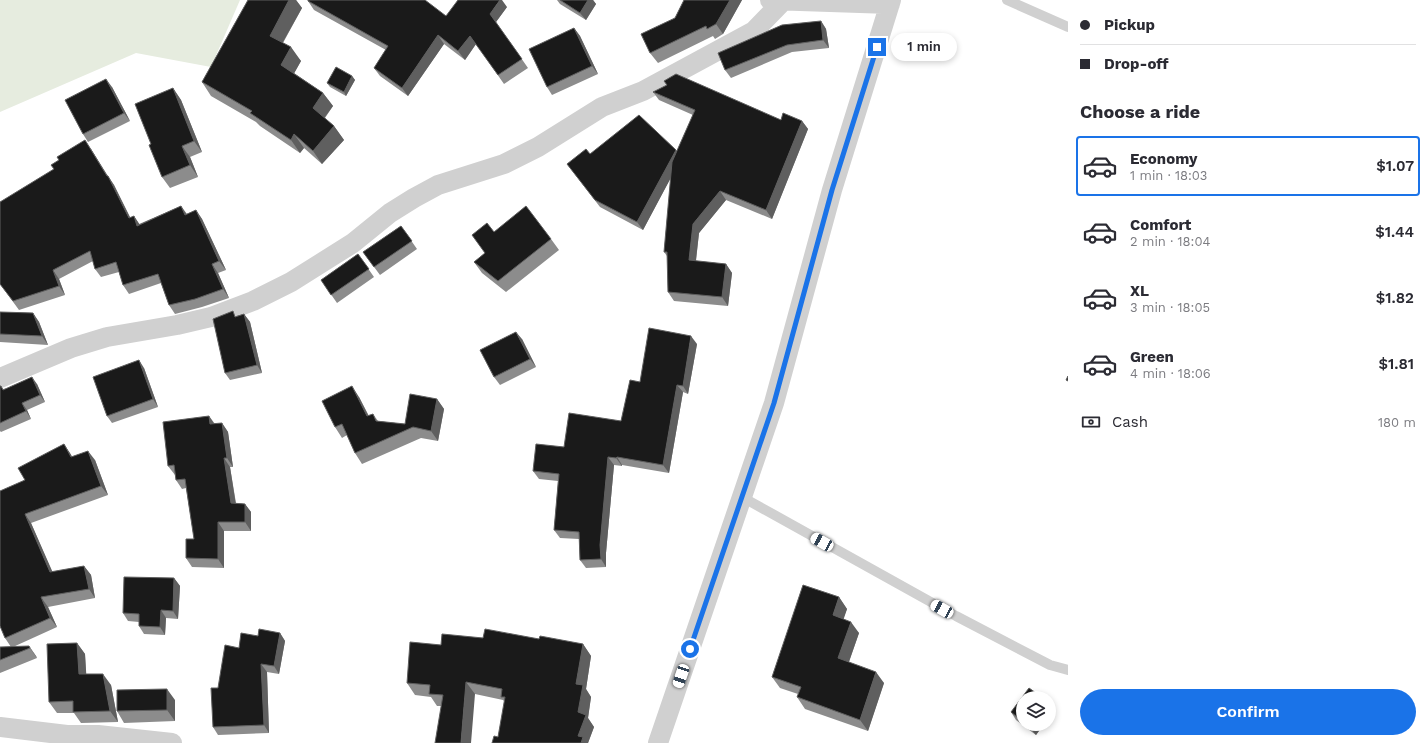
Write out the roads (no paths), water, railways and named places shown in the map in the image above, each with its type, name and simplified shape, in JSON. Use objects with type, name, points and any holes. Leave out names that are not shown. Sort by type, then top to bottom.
[{"type":"street","points":[[0,378],[71,348],[107,337],[177,325],[212,317],[253,301],[291,282],[353,243],[390,213],[438,185],[504,164],[538,147],[602,107],[643,91],[754,31],[776,0],[891,2],[832,190],[774,403],[658,743]]},
{"type":"street","points":[[0,727],[36,737],[98,735],[172,743]]},
{"type":"lane","points":[[1007,0],[1068,27]]},
{"type":"lane","points":[[742,497],[956,616],[1050,666],[1068,670]]}]
